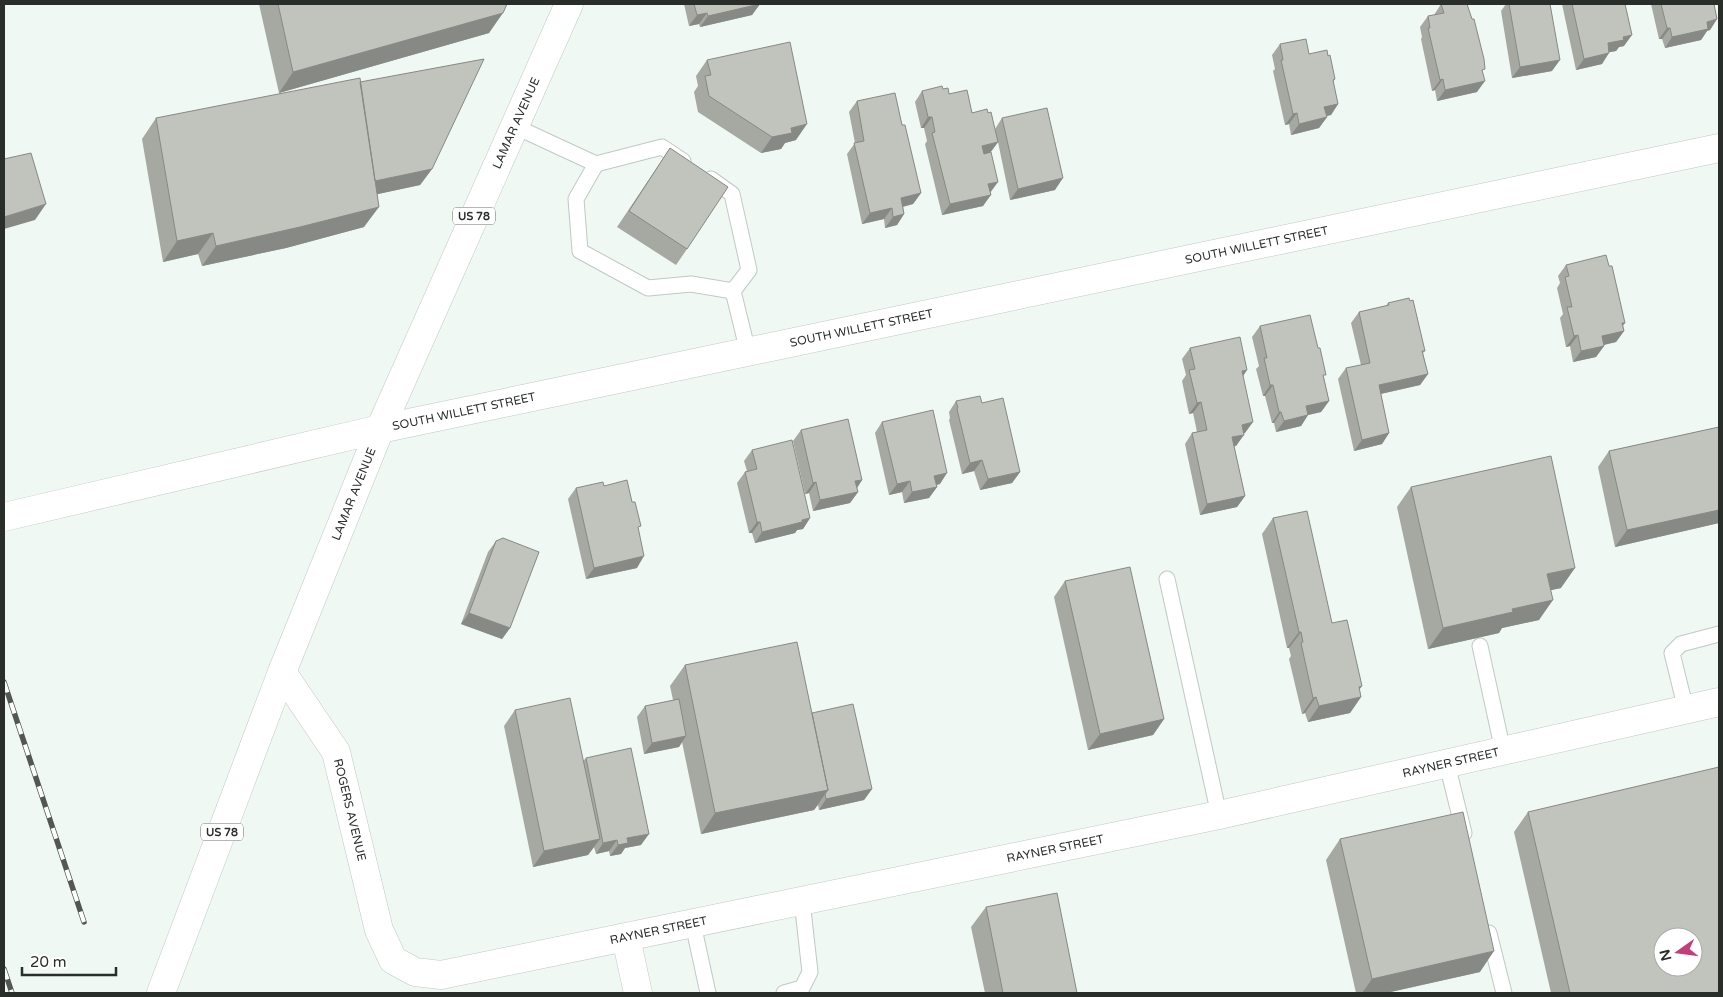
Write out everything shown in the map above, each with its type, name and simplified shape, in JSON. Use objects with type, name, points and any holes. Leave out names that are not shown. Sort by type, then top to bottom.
[{"type":"street","name":"LAMAR AVENUE","points":[[161,993],[282,672],[380,429],[569,4]]},
{"type":"street","name":"SOUTH WILLETT STREET","points":[[4,517],[380,429],[1719,148]]},
{"type":"street","name":"ROGERS AVENUE","points":[[282,672],[336,752],[379,930],[393,960]]},
{"type":"street","name":"RAYNER STREET","points":[[393,960],[415,972],[441,975],[1219,815],[1719,702]]},
{"type":"street","points":[[626,938],[638,993]]},
{"type":"lane","points":[[514,126],[596,164],[662,147],[732,194],[749,270],[733,292]]},
{"type":"lane","points":[[596,164],[576,199],[580,251],[648,288],[691,284],[733,292]]},
{"type":"lane","points":[[733,292],[748,352]]},
{"type":"lane","points":[[1167,579],[1219,815]]},
{"type":"lane","points":[[1686,710],[1672,653],[1682,644],[1719,634]]},
{"type":"lane","points":[[1480,646],[1503,751]]},
{"type":"lane","points":[[1447,764],[1467,847]]},
{"type":"lane","points":[[784,993],[802,988],[810,972],[802,902]]},
{"type":"lane","points":[[1486,920],[1504,993]]},
{"type":"lane","points":[[693,924],[708,993]]},
{"type":"building","points":[[278,4],[507,4],[503,13],[293,72]]},
{"type":"building","points":[[694,4],[760,4],[708,16],[707,13],[697,15]]},
{"type":"building","points":[[1441,4],[1467,4],[1472,19],[1474,19],[1484,59],[1485,69],[1482,70],[1485,81],[1445,90],[1443,79],[1440,80],[1428,28],[1430,28],[1428,16],[1444,13]]},
{"type":"building","points":[[1509,4],[1550,4],[1560,60],[1520,67]]},
{"type":"building","points":[[1572,4],[1625,4],[1632,35],[1623,37],[1624,40],[1608,43],[1609,53],[1584,59]]},
{"type":"building","points":[[1661,4],[1714,4],[1717,19],[1707,22],[1708,29],[1672,37],[1670,28],[1667,28]]},
{"type":"building","points":[[1306,39],[1309,54],[1327,50],[1328,56],[1330,55],[1338,104],[1324,107],[1327,117],[1299,124],[1297,113],[1293,114],[1281,60],[1283,60],[1280,44]]},
{"type":"building","points":[[790,42],[807,124],[791,128],[792,133],[772,137],[709,96],[705,76],[711,75],[707,60]]},
{"type":"building","points":[[484,59],[432,169],[375,181],[360,82]]},
{"type":"building","points":[[360,78],[379,207],[216,246],[213,233],[177,241],[156,118]]},
{"type":"building","points":[[942,86],[943,89],[948,88],[949,94],[967,90],[972,113],[987,109],[988,113],[991,112],[998,142],[982,146],[984,154],[991,152],[998,182],[988,184],[991,195],[950,204],[932,133],[935,132],[932,117],[928,117],[922,91]]},
{"type":"building","points":[[895,93],[902,125],[905,125],[921,193],[901,198],[904,214],[893,217],[892,208],[870,213],[854,143],[864,141],[857,101]]},
{"type":"building","points":[[1047,108],[1063,178],[1018,189],[1002,118]]},
{"type":"building","points":[[670,148],[728,187],[687,249],[629,211]]},
{"type":"building","points":[[31,153],[46,204],[4,217],[4,159]]},
{"type":"building","points":[[1606,255],[1609,266],[1612,266],[1625,323],[1622,323],[1624,331],[1602,336],[1604,346],[1581,351],[1578,335],[1574,336],[1567,307],[1572,307],[1565,277],[1569,276],[1566,265]]},
{"type":"building","points":[[1409,298],[1410,301],[1413,300],[1425,351],[1422,351],[1428,374],[1379,385],[1389,433],[1362,440],[1346,368],[1370,363],[1359,312]]},
{"type":"building","points":[[1310,315],[1326,375],[1323,375],[1329,401],[1306,406],[1308,415],[1284,421],[1281,412],[1279,412],[1273,385],[1270,385],[1264,358],[1267,358],[1260,326]]},
{"type":"building","points":[[1240,337],[1247,370],[1242,371],[1253,422],[1242,425],[1244,435],[1232,437],[1245,496],[1207,504],[1192,433],[1207,430],[1201,402],[1197,403],[1189,370],[1195,369],[1190,348]]},
{"type":"building","points":[[980,396],[982,403],[1003,398],[1020,472],[988,479],[982,460],[970,463],[956,401]]},
{"type":"building","points":[[933,410],[947,473],[934,476],[937,487],[912,492],[910,481],[897,484],[882,422]]},
{"type":"building","points":[[848,419],[862,480],[855,481],[858,492],[820,500],[816,482],[813,483],[801,430]]},
{"type":"building","points":[[1719,427],[1719,510],[1627,530],[1609,451]]},
{"type":"building","points":[[792,440],[810,518],[802,520],[802,522],[762,532],[760,522],[757,522],[745,472],[757,469],[752,450]]},
{"type":"building","points":[[1551,456],[1575,568],[1547,574],[1553,600],[1512,609],[1513,612],[1443,628],[1411,487]]},
{"type":"building","points":[[627,480],[632,502],[635,502],[641,526],[638,527],[644,556],[594,568],[576,488],[603,482],[604,486]]},
{"type":"building","points":[[1307,511],[1332,623],[1347,620],[1362,686],[1359,687],[1361,697],[1319,706],[1316,697],[1313,698],[1301,643],[1303,642],[1301,632],[1299,632],[1273,518]]},
{"type":"building","points":[[503,538],[539,552],[510,628],[469,613],[496,541]]},
{"type":"building","points":[[1130,567],[1164,719],[1100,734],[1065,581]]},
{"type":"building","points":[[797,642],[828,790],[715,813],[685,665]]},
{"type":"building","points":[[570,698],[600,839],[544,851],[515,710]]},
{"type":"building","points":[[679,699],[686,736],[652,743],[645,706]]},
{"type":"building","points":[[853,704],[872,789],[826,799],[825,794],[828,790],[812,713]]},
{"type":"building","points":[[631,748],[649,834],[627,838],[628,843],[618,845],[617,840],[603,843],[586,758]]},
{"type":"building","points":[[1719,767],[1719,993],[1570,993],[1528,812]]},
{"type":"building","points":[[1463,812],[1494,951],[1372,979],[1340,839]]},
{"type":"building","points":[[1057,893],[1077,993],[1003,993],[986,907]]},
{"type":"railway","points":[[4,682],[84,922]]},
{"type":"railway","points":[[4,969],[12,993]]}]
